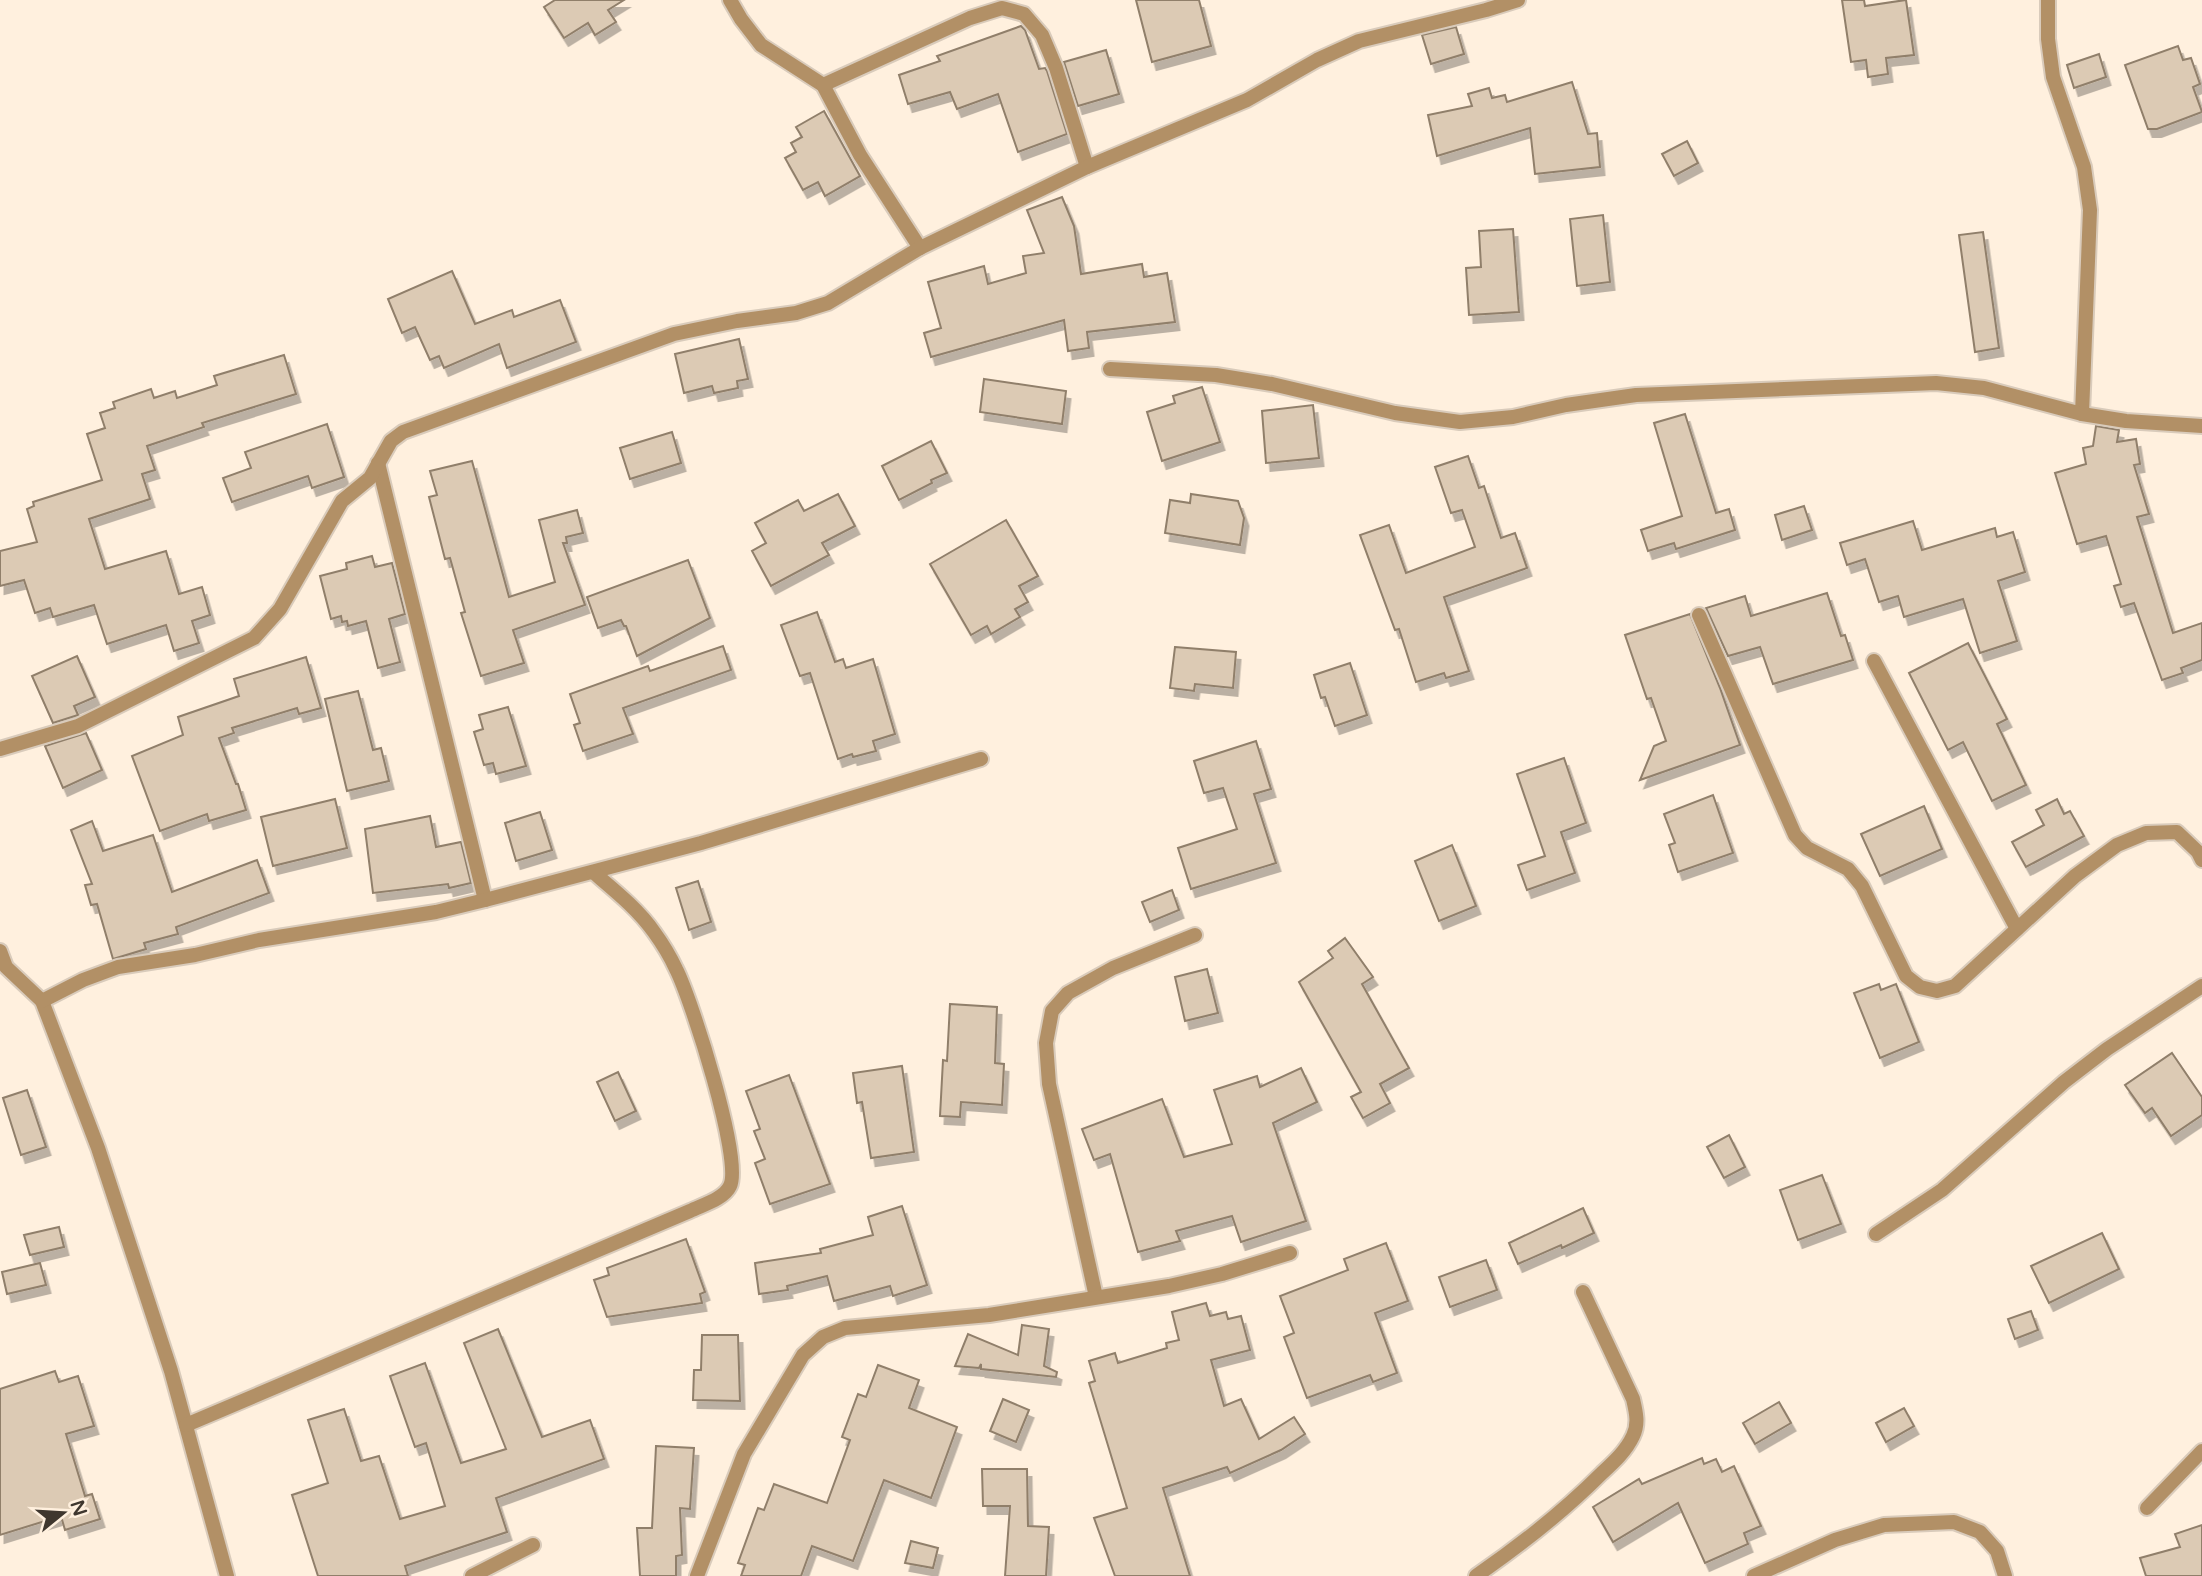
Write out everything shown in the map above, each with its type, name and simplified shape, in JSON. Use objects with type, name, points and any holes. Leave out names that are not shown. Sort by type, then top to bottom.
[{"type":"street","points":[[730,0],[761,45],[823,85],[860,155],[920,248]]},
{"type":"street","points":[[0,749],[78,726],[254,638],[280,609],[342,501],[370,478],[391,441],[403,432],[674,334],[737,321],[796,313],[828,303],[920,248],[1087,167],[1247,100],[1317,60],[1359,41],[1518,0]]},
{"type":"street","points":[[2048,0],[2048,39],[2053,77],[2084,167],[2090,210],[2082,414]]},
{"type":"street","points":[[823,85],[970,18],[1002,8],[1024,14],[1042,34],[1056,68],[1087,167]]},
{"type":"street","points":[[1110,369],[1216,375],[1272,384],[1395,412],[1460,422],[1513,417],[1566,405],[1636,396],[1936,383],[1984,388],[2082,414],[2126,421],[2202,426]]},
{"type":"street","points":[[378,463],[485,901]]},
{"type":"street","points":[[1699,615],[1795,835],[1807,848],[1848,869],[1862,886],[1906,976],[1920,987],[1937,992],[1955,986],[2075,876],[2117,845],[2146,833],[2177,832],[2202,860]]},
{"type":"street","points":[[1874,661],[2017,929]]},
{"type":"street","points":[[42,1001],[83,979],[118,967],[195,955],[259,940],[436,912],[485,901],[701,843],[981,759]]},
{"type":"street","points":[[186,1425],[690,1211],[719,1197],[730,1186],[733,1169],[724,1120],[711,1067],[677,969],[653,930],[593,872]]},
{"type":"street","points":[[1096,1297],[1049,1084],[1046,1043],[1052,1011],[1068,993],[1113,968],[1195,935]]},
{"type":"street","points":[[0,951],[6,967],[42,1001],[98,1148],[172,1371],[227,1576]]},
{"type":"street","points":[[1876,1234],[1942,1190],[2064,1082],[2107,1049],[2202,986]]},
{"type":"street","points":[[697,1576],[744,1454],[803,1355],[823,1337],[845,1328],[989,1315],[1169,1286],[1222,1275],[1290,1253]]},
{"type":"street","points":[[1476,1576],[1532,1536],[1587,1489],[1623,1452],[1634,1434],[1637,1417],[1633,1399],[1583,1292]]},
{"type":"street","points":[[2147,1508],[2202,1451]]},
{"type":"street","points":[[1754,1576],[1835,1540],[1884,1525],[1954,1522],[1980,1532],[1997,1551],[2005,1576]]},
{"type":"street","points":[[471,1576],[533,1545]]},
{"type":"building","points":[[555,0],[624,0],[608,10],[616,22],[595,35],[588,23],[564,38],[544,7]]},
{"type":"building","points":[[1136,0],[1199,0],[1211,46],[1152,62]]},
{"type":"building","points":[[1842,0],[1864,0],[1865,6],[1906,0],[1914,55],[1886,58],[1888,74],[1868,77],[1866,60],[1851,62]]},
{"type":"building","points":[[1021,26],[1025,30],[1039,69],[1045,68],[1047,71],[1067,134],[1018,152],[998,94],[957,109],[950,92],[908,104],[899,75],[940,61],[937,56]]},
{"type":"building","points":[[1456,27],[1464,54],[1431,64],[1422,35]]},
{"type":"building","points":[[2178,46],[2183,60],[2191,58],[2200,84],[2193,87],[2202,112],[2157,129],[2148,129],[2125,65]]},
{"type":"building","points":[[1106,50],[1119,94],[1078,106],[1064,62]]},
{"type":"building","points":[[2099,54],[2106,77],[2074,88],[2067,65]]},
{"type":"building","points":[[1572,82],[1588,134],[1597,133],[1600,167],[1535,174],[1530,128],[1437,156],[1428,115],[1472,106],[1468,94],[1489,88],[1492,98],[1505,95],[1507,102]]},
{"type":"building","points":[[824,111],[860,176],[825,196],[818,182],[803,190],[785,158],[796,152],[791,143],[802,137],[796,127]]},
{"type":"building","points":[[1687,141],[1698,163],[1674,176],[1662,154]]},
{"type":"building","points":[[1062,197],[1074,226],[1081,274],[1142,264],[1144,277],[1167,273],[1175,322],[1087,332],[1089,348],[1068,351],[1064,320],[931,357],[924,333],[941,328],[928,282],[984,266],[988,284],[1026,273],[1023,256],[1044,253],[1027,210]]},
{"type":"building","points":[[1603,215],[1610,282],[1577,286],[1570,219]]},
{"type":"building","points":[[1513,229],[1519,312],[1469,315],[1466,268],[1481,267],[1479,231]]},
{"type":"building","points":[[1983,232],[1999,348],[1975,352],[1959,235]]},
{"type":"building","points":[[452,271],[475,324],[512,310],[514,317],[560,300],[576,342],[507,368],[499,344],[444,368],[439,356],[430,360],[415,327],[402,333],[388,299]]},
{"type":"building","points":[[739,339],[748,379],[737,381],[738,388],[714,393],[712,386],[684,393],[675,354]]},
{"type":"building","points":[[284,355],[296,394],[202,423],[204,427],[147,446],[155,470],[142,474],[150,499],[89,519],[105,569],[166,551],[179,594],[202,587],[210,615],[192,621],[199,643],[174,651],[166,625],[107,644],[94,605],[53,617],[50,608],[35,613],[24,580],[0,586],[0,551],[37,542],[27,509],[34,506],[33,502],[102,480],[87,434],[105,428],[100,413],[115,408],[113,402],[151,389],[154,398],[175,391],[177,398],[217,385],[214,376]]},
{"type":"building","points":[[984,379],[1066,391],[1062,424],[980,412]]},
{"type":"building","points":[[1202,387],[1220,442],[1162,461],[1147,412],[1175,403],[1173,396]]},
{"type":"building","points":[[1313,405],[1319,458],[1266,463],[1262,411]]},
{"type":"building","points":[[1685,414],[1716,513],[1729,509],[1735,530],[1676,549],[1674,543],[1648,551],[1641,530],[1682,516],[1654,423]]},
{"type":"building","points":[[327,424],[344,477],[312,488],[308,476],[232,502],[223,478],[251,468],[245,452]]},
{"type":"building","points":[[2096,426],[2119,430],[2117,442],[2136,439],[2140,464],[2134,465],[2149,514],[2137,517],[2173,633],[2202,623],[2202,660],[2181,668],[2183,673],[2162,680],[2134,603],[2121,607],[2114,586],[2121,584],[2106,536],[2077,544],[2055,473],[2086,464],[2083,448],[2093,446]]},
{"type":"building","points":[[672,432],[681,463],[630,479],[620,448]]},
{"type":"building","points":[[931,441],[947,473],[899,500],[882,466]]},
{"type":"building","points":[[1468,456],[1479,488],[1484,486],[1501,538],[1515,533],[1527,568],[1444,597],[1469,671],[1446,678],[1444,673],[1416,682],[1399,629],[1395,630],[1360,535],[1389,525],[1406,573],[1475,547],[1462,510],[1451,513],[1435,467]]},
{"type":"building","points":[[472,461],[509,597],[555,582],[539,520],[577,510],[583,533],[566,537],[567,543],[563,543],[585,605],[513,630],[524,663],[481,676],[461,613],[465,612],[450,558],[445,559],[429,497],[437,495],[430,471]]},
{"type":"building","points":[[838,494],[855,526],[822,543],[829,555],[771,586],[752,551],[766,543],[755,523],[798,500],[804,511]]},
{"type":"building","points":[[1191,494],[1238,501],[1244,518],[1240,545],[1165,533],[1170,500],[1190,503]]},
{"type":"building","points":[[1804,506],[1812,530],[1782,540],[1775,515]]},
{"type":"building","points":[[1006,520],[1038,576],[1019,586],[1028,602],[1015,609],[1020,617],[991,634],[987,626],[971,635],[930,564]]},
{"type":"building","points":[[1913,521],[1922,550],[1995,528],[1997,537],[2013,532],[2025,572],[1998,581],[2017,641],[1980,653],[1963,599],[1904,617],[1898,596],[1879,602],[1865,559],[1847,565],[1840,543]]},
{"type":"building","points":[[372,556],[375,567],[392,563],[405,614],[389,619],[400,662],[378,668],[366,621],[348,626],[347,621],[342,622],[341,616],[331,619],[320,576],[347,569],[346,563]]},
{"type":"building","points":[[688,560],[710,618],[637,656],[626,626],[621,620],[598,628],[587,597]]},
{"type":"building","points":[[1827,593],[1841,636],[1845,635],[1853,660],[1773,684],[1760,647],[1728,656],[1706,608],[1745,596],[1751,616]]},
{"type":"building","points":[[817,612],[835,662],[843,659],[846,668],[873,659],[895,734],[873,741],[876,751],[838,759],[810,673],[800,676],[781,625]]},
{"type":"building","points":[[1690,614],[1740,745],[1640,780],[1654,746],[1666,741],[1651,698],[1647,699],[1625,635]]},
{"type":"building","points":[[1968,643],[2007,719],[1997,724],[2026,785],[1992,801],[1963,742],[1948,750],[1909,673]]},
{"type":"building","points":[[723,646],[731,670],[623,708],[633,734],[583,751],[574,725],[580,723],[570,694],[648,666],[650,671]]},
{"type":"building","points":[[1175,647],[1236,652],[1233,688],[1195,684],[1194,691],[1170,688]]},
{"type":"building","points":[[77,656],[95,697],[74,706],[78,715],[53,723],[32,676]]},
{"type":"building","points":[[306,657],[321,708],[299,714],[297,708],[232,728],[234,733],[219,738],[246,810],[209,821],[207,814],[160,831],[132,756],[183,735],[178,717],[239,696],[234,679]]},
{"type":"building","points":[[1350,663],[1367,715],[1335,726],[1325,697],[1321,698],[1314,675]]},
{"type":"building","points":[[358,691],[373,750],[381,748],[389,781],[347,791],[325,699]]},
{"type":"building","points":[[508,707],[526,766],[496,774],[493,763],[484,765],[474,732],[483,729],[479,715]]},
{"type":"building","points":[[86,733],[102,770],[63,788],[45,746]]},
{"type":"building","points":[[1256,741],[1271,789],[1254,794],[1276,863],[1191,889],[1178,848],[1237,829],[1223,788],[1204,793],[1194,761]]},
{"type":"building","points":[[1564,758],[1586,823],[1561,832],[1575,873],[1527,890],[1518,865],[1545,856],[1517,774]]},
{"type":"building","points":[[1713,795],[1733,853],[1678,872],[1669,845],[1675,843],[1664,814]]},
{"type":"building","points":[[335,799],[347,848],[273,866],[261,817]]},
{"type":"building","points":[[2057,799],[2064,814],[2070,811],[2084,836],[2026,867],[2012,842],[2044,825],[2036,810]]},
{"type":"building","points":[[1924,806],[1942,849],[1880,876],[1861,834]]},
{"type":"building","points":[[540,812],[552,850],[516,861],[505,823]]},
{"type":"building","points":[[430,816],[436,847],[461,842],[471,883],[449,888],[448,884],[373,893],[365,829]]},
{"type":"building","points":[[92,821],[103,851],[153,835],[172,892],[257,860],[269,893],[176,927],[178,934],[144,943],[146,949],[113,959],[97,904],[91,905],[85,885],[92,884],[71,830]]},
{"type":"building","points":[[1452,845],[1476,906],[1439,921],[1415,861]]},
{"type":"building","points":[[698,881],[711,922],[689,930],[676,888]]},
{"type":"building","points":[[1172,890],[1179,910],[1150,922],[1142,902]]},
{"type":"building","points":[[1345,938],[1373,977],[1362,984],[1409,1068],[1380,1084],[1390,1103],[1363,1118],[1351,1097],[1361,1092],[1299,982],[1333,958],[1328,951]]},
{"type":"building","points":[[1207,969],[1218,1013],[1185,1021],[1175,977]]},
{"type":"building","points":[[1879,984],[1881,990],[1896,984],[1919,1042],[1880,1058],[1854,993]]},
{"type":"building","points":[[950,1004],[997,1007],[995,1063],[1004,1064],[1002,1105],[961,1102],[960,1117],[940,1116]]},
{"type":"building","points":[[2172,1053],[2202,1097],[2202,1115],[2171,1136],[2152,1108],[2145,1113],[2125,1085]]},
{"type":"building","points":[[902,1066],[914,1152],[871,1158],[862,1102],[857,1103],[853,1073]]},
{"type":"building","points":[[1301,1068],[1317,1102],[1273,1123],[1306,1221],[1241,1242],[1232,1216],[1176,1231],[1180,1241],[1138,1252],[1110,1154],[1094,1160],[1082,1129],[1162,1099],[1184,1157],[1232,1144],[1214,1090],[1257,1076],[1260,1087]]},
{"type":"building","points":[[618,1072],[636,1111],[615,1121],[597,1082]]},
{"type":"building","points":[[789,1075],[830,1184],[770,1204],[755,1163],[765,1159],[754,1131],[760,1129],[746,1091]]},
{"type":"building","points":[[27,1090],[46,1147],[21,1155],[3,1098]]},
{"type":"building","points":[[1729,1135],[1745,1167],[1724,1178],[1707,1147]]},
{"type":"building","points":[[1822,1175],[1841,1224],[1798,1240],[1780,1190]]},
{"type":"building","points":[[902,1206],[927,1285],[893,1296],[890,1286],[834,1301],[827,1276],[787,1286],[788,1290],[759,1294],[755,1263],[821,1253],[820,1249],[873,1235],[868,1217]]},
{"type":"building","points":[[1583,1208],[1594,1233],[1518,1264],[1509,1243]]},
{"type":"building","points":[[59,1227],[64,1247],[30,1255],[24,1235]]},
{"type":"building","points":[[2102,1233],[2119,1269],[2049,1303],[2031,1266]]},
{"type":"building","points":[[686,1239],[705,1292],[700,1294],[702,1303],[607,1317],[594,1280],[609,1275],[607,1268]]},
{"type":"building","points":[[1386,1243],[1408,1301],[1375,1313],[1397,1373],[1373,1382],[1370,1375],[1307,1398],[1284,1337],[1294,1333],[1280,1296],[1348,1270],[1344,1259]]},
{"type":"building","points":[[1486,1260],[1497,1290],[1450,1307],[1439,1277]]},
{"type":"building","points":[[40,1263],[46,1285],[7,1294],[2,1272]]},
{"type":"building","points":[[1206,1303],[1210,1316],[1226,1312],[1228,1319],[1241,1316],[1250,1350],[1211,1360],[1224,1406],[1241,1399],[1259,1439],[1294,1417],[1305,1434],[1281,1450],[1230,1473],[1227,1467],[1163,1488],[1190,1576],[1115,1576],[1094,1518],[1127,1508],[1089,1383],[1095,1381],[1089,1361],[1115,1353],[1118,1363],[1167,1348],[1166,1343],[1179,1340],[1172,1312]]},
{"type":"building","points":[[2031,1311],[2038,1330],[2015,1339],[2008,1319]]},
{"type":"building","points":[[1022,1325],[1049,1329],[1044,1366],[1057,1372],[1056,1377],[981,1369],[981,1364],[979,1368],[955,1366],[968,1334],[1018,1355]]},
{"type":"building","points":[[498,1329],[542,1437],[590,1420],[604,1459],[496,1498],[507,1532],[405,1566],[408,1576],[318,1576],[292,1495],[328,1483],[308,1420],[344,1409],[361,1461],[379,1456],[400,1519],[445,1506],[426,1443],[415,1447],[390,1376],[425,1363],[461,1463],[506,1449],[464,1343]]},
{"type":"building","points":[[702,1335],[738,1335],[740,1401],[693,1400],[694,1370],[701,1370]]},
{"type":"building","points":[[878,1365],[919,1380],[909,1408],[957,1427],[931,1498],[884,1480],[853,1561],[812,1546],[801,1576],[741,1576],[745,1565],[738,1563],[758,1508],[764,1510],[774,1484],[827,1503],[850,1440],[842,1437],[858,1394],[866,1397]]},
{"type":"building","points":[[55,1371],[59,1382],[78,1376],[94,1426],[66,1434],[85,1496],[92,1494],[100,1519],[65,1530],[61,1516],[0,1535],[0,1389]]},
{"type":"building","points":[[1003,1399],[1029,1410],[1016,1442],[990,1431]]},
{"type":"building","points":[[1779,1402],[1791,1423],[1755,1444],[1743,1423]]},
{"type":"building","points":[[1904,1408],[1914,1426],[1886,1442],[1876,1423]]},
{"type":"building","points":[[656,1446],[694,1448],[690,1509],[680,1508],[682,1555],[676,1556],[676,1576],[640,1576],[637,1528],[652,1528]]},
{"type":"building","points":[[1702,1458],[1704,1464],[1716,1459],[1722,1472],[1734,1466],[1761,1526],[1744,1533],[1748,1544],[1705,1563],[1678,1503],[1613,1542],[1593,1507],[1639,1479],[1642,1484]]},
{"type":"building","points":[[982,1469],[1027,1469],[1028,1526],[1049,1527],[1046,1576],[1005,1576],[1010,1506],[983,1506]]},
{"type":"building","points":[[2202,1525],[2202,1576],[2146,1576],[2140,1558],[2180,1547],[2175,1534]]},
{"type":"building","points":[[911,1541],[938,1548],[933,1568],[905,1563]]}]
